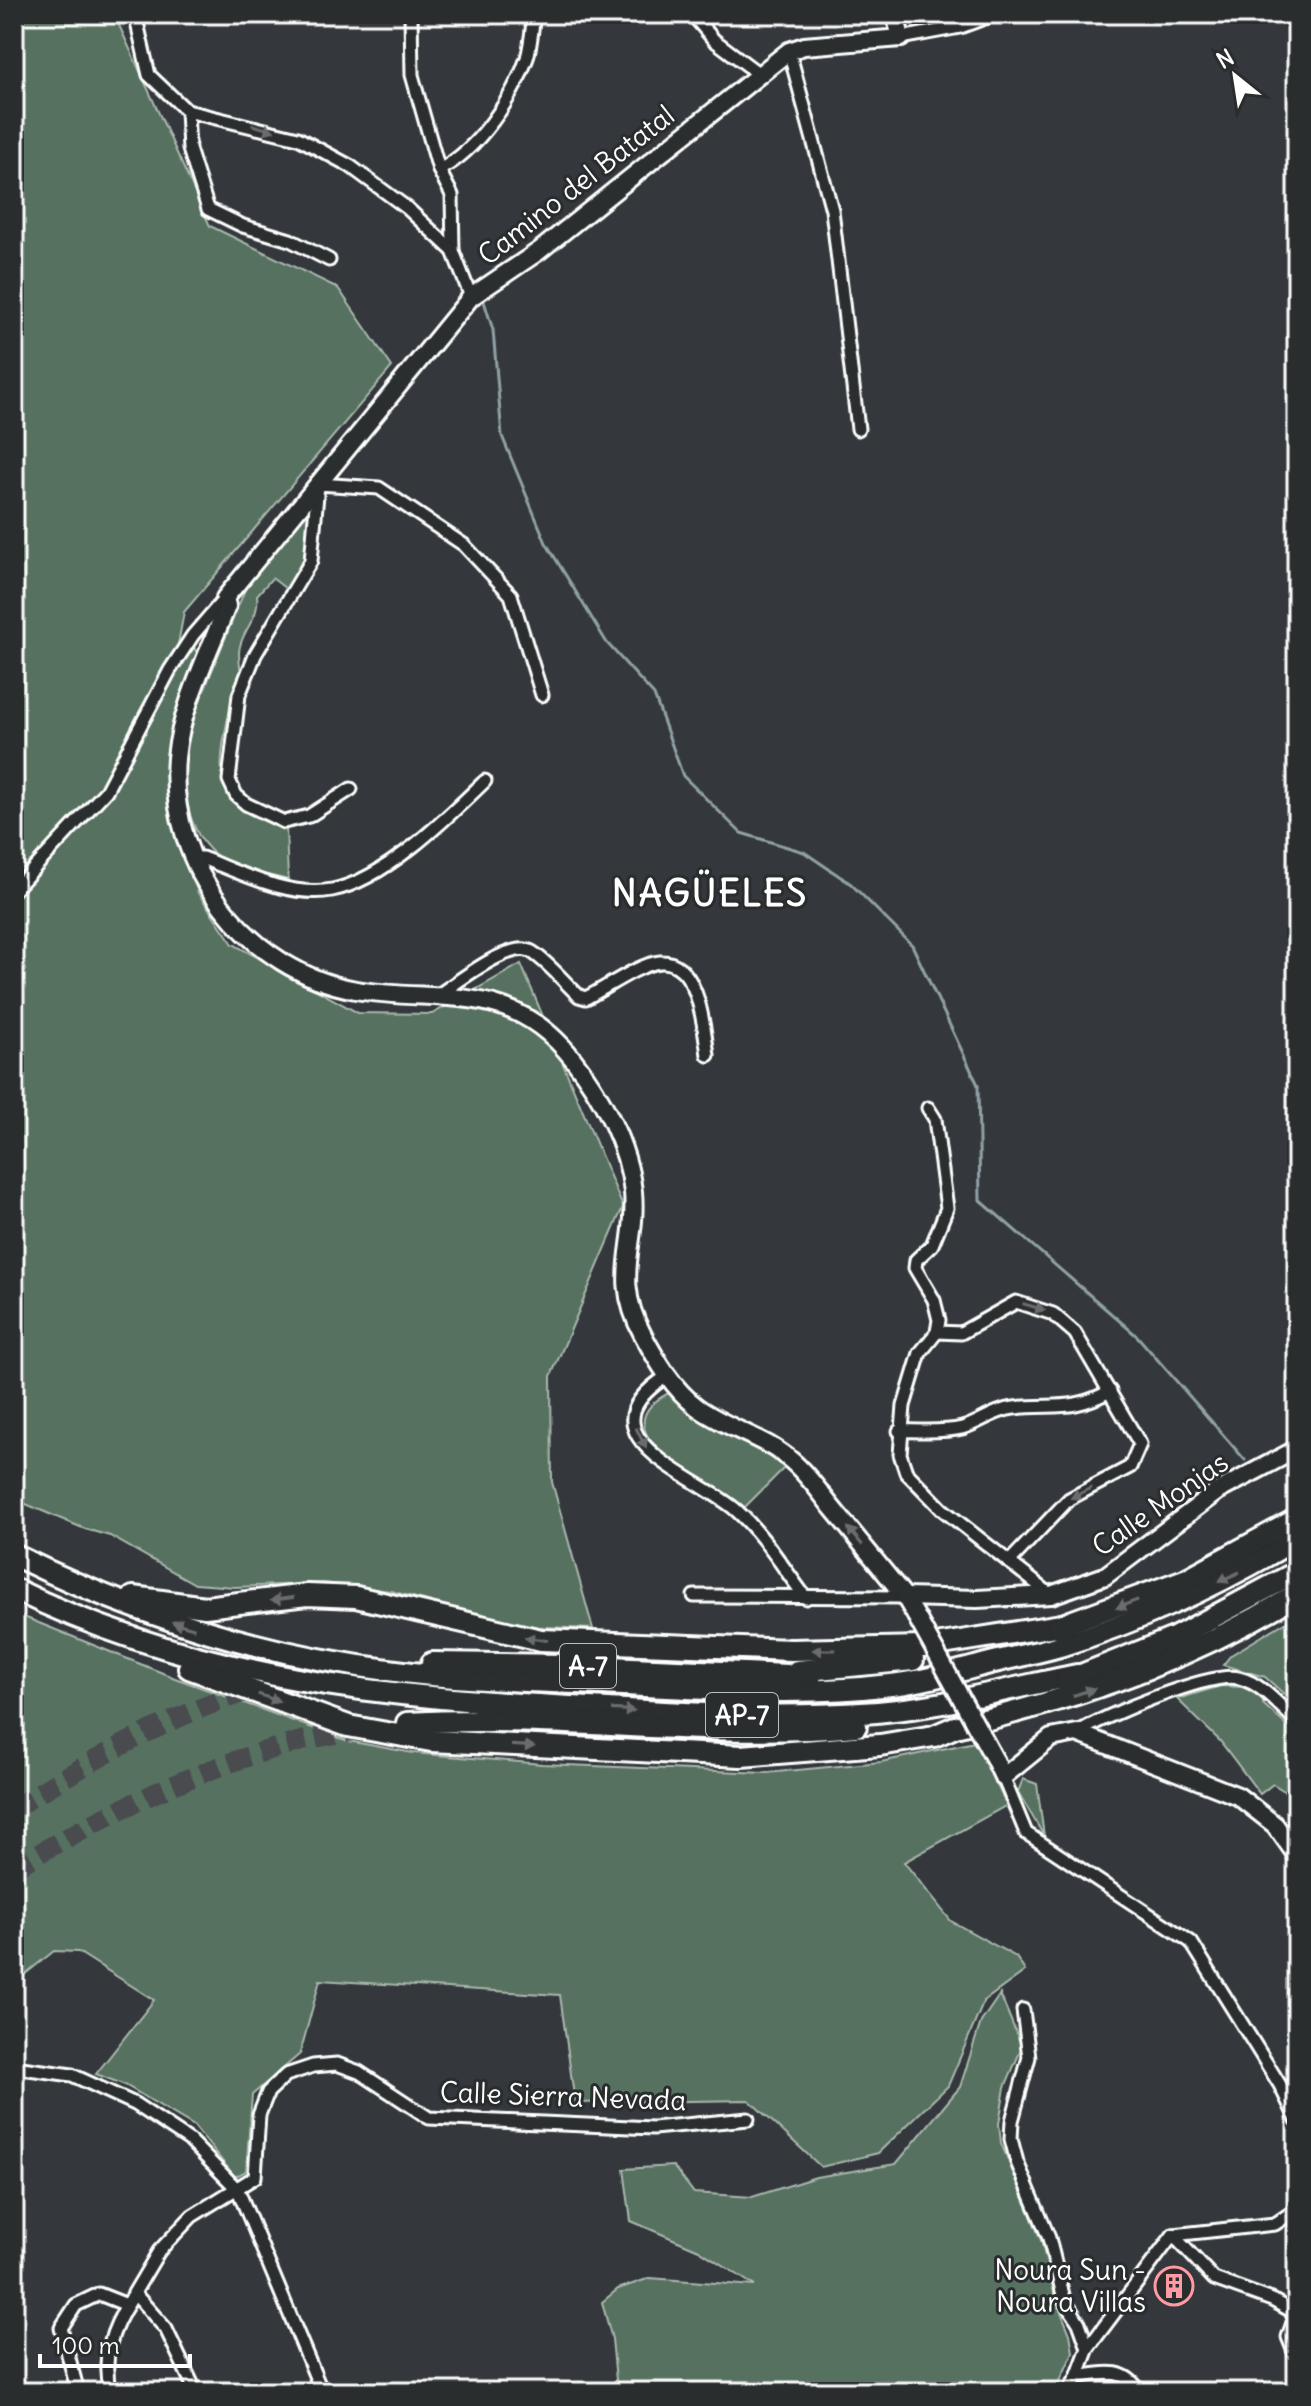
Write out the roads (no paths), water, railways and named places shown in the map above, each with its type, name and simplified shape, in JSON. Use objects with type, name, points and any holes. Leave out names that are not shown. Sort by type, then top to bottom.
[{"type":"highway","points":[[774,1676],[807,1669],[929,1658],[1068,1624],[1185,1580],[1297,1519]]},
{"type":"highway","points":[[975,1667],[1061,1645],[1156,1611],[1246,1569],[1297,1538]]},
{"type":"highway","name":"AP-7","points":[[14,1555],[159,1618],[231,1639],[473,1678],[743,1691],[891,1685],[975,1667]]},
{"type":"highway","points":[[1077,1675],[1186,1632],[1297,1572]]},
{"type":"highway","points":[[73,1582],[143,1600],[205,1607],[307,1595],[356,1597],[516,1636],[624,1645],[856,1651],[923,1647],[1068,1624]]},
{"type":"highway","name":"AP-7","points":[[14,1589],[156,1646],[241,1670],[344,1689],[472,1702],[716,1715],[864,1713],[991,1694],[1077,1675]]},
{"type":"highway","points":[[733,1731],[762,1740],[831,1739],[955,1727],[1019,1712],[1127,1678],[1201,1648],[1297,1594]]},
{"type":"highway","points":[[70,1614],[92,1632],[128,1646],[348,1726],[390,1736],[515,1746],[741,1756],[880,1745],[934,1736],[955,1727]]},
{"type":"highway","name":"A-7","points":[[399,1668],[490,1662],[774,1676],[975,1667]]},
{"type":"highway","name":"A-7","points":[[407,1723],[473,1721],[733,1731],[817,1730],[919,1719],[1045,1692],[1077,1675]]},
{"type":"street","points":[[135,14],[149,75],[187,111],[189,149],[208,209],[243,226],[290,240],[329,260]]},
{"type":"street","points":[[411,14],[412,75],[439,170],[452,195],[453,251]]},
{"type":"street","points":[[439,170],[471,146],[510,93],[528,54],[534,14]]},
{"type":"street","points":[[692,14],[714,40],[759,74]]},
{"type":"street","points":[[895,14],[901,38]]},
{"type":"street","name":"Camino del Batatal","points":[[187,111],[241,122],[323,148],[407,208],[453,251],[471,297],[539,251],[789,51],[804,46],[901,38],[960,27],[995,14]]},
{"type":"street","points":[[789,51],[832,210],[858,429]]},
{"type":"street","points":[[14,890],[106,791],[193,635],[471,297]]},
{"type":"street","points":[[318,484],[379,488],[464,545],[511,595],[542,695]]},
{"type":"street","points":[[318,484],[311,561],[255,655],[239,695],[229,780],[236,795],[246,804],[284,822],[309,816],[351,789]]},
{"type":"street","points":[[225,598],[227,606],[176,757],[178,812],[202,879],[238,928],[274,956],[308,974],[354,989],[461,995],[516,1011],[545,1030],[573,1059],[604,1107],[626,1156],[633,1194],[625,1270],[631,1306],[641,1331],[667,1376],[698,1408],[771,1446],[798,1467],[905,1597],[995,1760],[1026,1833],[1191,1942],[1280,2085],[1297,2120]]},
{"type":"street","points":[[193,635],[211,648]]},
{"type":"street","points":[[193,858],[202,858],[256,879],[294,889],[331,890],[364,879],[421,837],[485,781]]},
{"type":"street","points":[[438,996],[506,952],[519,948],[532,952],[579,996],[586,998],[660,962],[676,965],[693,985],[700,1001],[708,1055]]},
{"type":"street","points":[[928,1108],[937,1129],[947,1208],[932,1245],[916,1260],[915,1268],[934,1300],[937,1332],[920,1353],[899,1431],[900,1454],[906,1472],[942,1509],[1051,1595]]},
{"type":"street","points":[[937,1332],[961,1333],[1016,1302],[1053,1314],[1075,1333],[1140,1444],[1134,1463],[1121,1473],[1069,1499],[1009,1562]]},
{"type":"street","points":[[667,1376],[648,1388],[635,1407],[637,1436],[648,1453],[736,1510],[806,1598]]},
{"type":"street","points":[[899,1431],[937,1432],[965,1427],[1000,1410],[1075,1406],[1110,1391]]},
{"type":"street","name":"Calle Monjas","points":[[905,1597],[977,1599],[1051,1595],[1105,1576],[1218,1491],[1297,1449]]},
{"type":"street","points":[[694,1596],[905,1597]]},
{"type":"street","points":[[1003,1777],[1051,1738],[1077,1733],[1203,1680],[1226,1675],[1242,1678],[1259,1688],[1297,1722]]},
{"type":"street","points":[[1077,1733],[1238,1796],[1275,1825],[1297,1856]]},
{"type":"street","points":[[1023,2010],[1029,2057],[1012,2121],[1011,2139],[1017,2162],[1049,2238],[1064,2299],[1079,2323],[1088,2348]]},
{"type":"street","name":"Calle Sierra Nevada","points":[[238,2190],[255,2177],[259,2115],[268,2092],[286,2075],[313,2066],[337,2064],[359,2072],[429,2118],[653,2128],[748,2119]]},
{"type":"street","points":[[14,2067],[72,2075],[135,2104],[189,2140],[238,2190],[322,2392]]},
{"type":"street","points":[[110,2392],[105,2373],[110,2338],[159,2251],[192,2216],[238,2190]]},
{"type":"street","points":[[1068,2392],[1088,2348],[1173,2235],[1275,2224],[1297,2209]]},
{"type":"street","points":[[1173,2235],[1214,2279],[1272,2300],[1297,2314],[1288,2337],[1297,2359]]},
{"type":"street","points":[[134,2293],[166,2329],[196,2392]]},
{"type":"street","points":[[78,2392],[61,2328],[76,2305],[99,2294],[127,2305]]},
{"type":"street","points":[[1077,2377],[1115,2371],[1134,2381],[1140,2392]]},
{"type":"waterway","points":[[483,298],[493,330],[502,436],[546,543],[607,643],[654,695],[683,776],[741,833],[804,852],[851,884],[912,945],[978,1085],[980,1200],[1137,1336],[1245,1460]]},
{"type":"tunnel","points":[[14,1808],[124,1745],[210,1705],[270,1685],[366,1670]]},
{"type":"tunnel","points":[[14,1868],[97,1822],[183,1781],[273,1749],[365,1729]]},
{"type":"place","name":"Noura Sun - Noura Villas","points":[[1174,2286]]},
{"type":"district","name":"NAGÜELES","points":[[710,893]]}]
